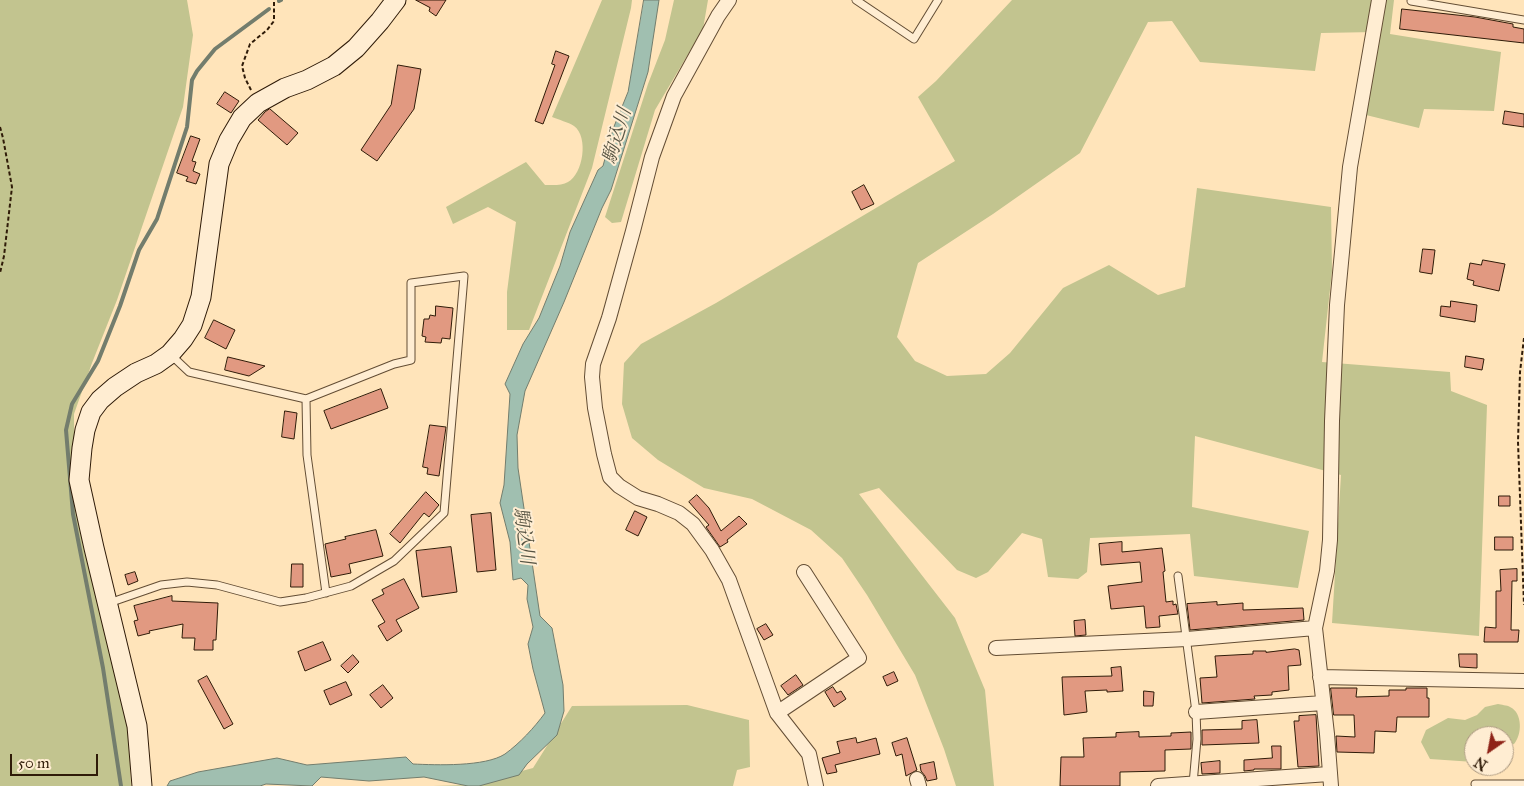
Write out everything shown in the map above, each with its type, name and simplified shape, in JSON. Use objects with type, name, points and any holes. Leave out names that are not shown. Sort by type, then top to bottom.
[{"type":"street","points":[[142,786],[137,726],[79,480],[85,430],[92,412],[100,400],[136,373],[156,364],[170,354],[192,325],[201,297],[218,164],[242,118],[258,103],[285,88],[307,80],[334,66],[356,48],[396,0]]},
{"type":"street","points":[[729,0],[718,16],[674,96],[652,157],[611,309],[594,364],[592,377],[595,408],[610,477],[619,486],[638,498],[679,513],[693,524],[712,550],[729,580],[777,713],[809,754],[816,786]]},
{"type":"street","points":[[1158,786],[1192,785],[1238,780],[1330,780],[1327,734],[1314,628],[1327,571],[1330,540],[1332,421],[1337,304],[1350,167],[1379,0]]},
{"type":"street","points":[[777,713],[859,658],[804,572]]},
{"type":"street","points":[[996,648],[1188,639],[1314,628]]},
{"type":"street","points":[[1320,677],[1524,681]]},
{"type":"street","points":[[1196,712],[1322,703]]},
{"type":"lane","points":[[856,0],[914,39],[938,0]]},
{"type":"lane","points":[[1411,1],[1524,20]]},
{"type":"lane","points":[[107,604],[161,585],[187,582],[217,585],[280,602],[326,593],[351,586],[394,561],[444,513],[464,276],[411,284],[411,360],[394,364],[306,399],[189,372],[170,354]]},
{"type":"lane","points":[[306,399],[307,454],[326,593]]},
{"type":"lane","points":[[1178,576],[1188,639],[1196,712],[1197,739],[1192,785]]},
{"type":"lane","points":[[1475,784],[1524,784]]},
{"type":"path","points":[[258,103],[245,78],[242,66],[250,44],[268,30],[274,21],[274,0]]},
{"type":"path","points":[[0,126],[4,138],[12,187],[0,273]]},
{"type":"path","points":[[1524,338],[1520,372],[1518,442],[1524,605]]},
{"type":"green space","points":[[0,0],[187,0],[193,35],[183,107],[117,300],[74,414],[74,499],[128,724],[131,786],[0,786]]},
{"type":"green space","points":[[602,0],[632,0],[592,168],[529,330],[507,330],[507,292],[516,222],[488,207],[453,224],[446,207],[526,162],[545,185],[563,184],[573,178],[582,155],[583,146],[579,131],[574,126],[552,117]]},
{"type":"green space","points":[[674,0],[708,0],[703,29],[655,110],[621,222],[612,223],[605,217],[648,84],[665,40]]},
{"type":"green space","points":[[1012,0],[1394,0],[1390,34],[1501,52],[1494,111],[1424,109],[1419,128],[1366,115],[1375,32],[1321,33],[1315,71],[1200,62],[1172,21],[1148,22],[1080,153],[993,214],[918,263],[897,337],[915,361],[947,376],[986,374],[1010,353],[1063,288],[1109,265],[1158,295],[1185,287],[1197,188],[1331,207],[1332,271],[1322,362],[1450,372],[1451,391],[1487,405],[1479,636],[1332,623],[1341,475],[1195,436],[1192,507],[1309,531],[1298,588],[1194,576],[1190,534],[1090,538],[1087,572],[1078,579],[1048,577],[1042,539],[1022,533],[988,572],[976,578],[957,570],[879,488],[859,494],[955,618],[985,690],[994,786],[956,786],[944,749],[915,675],[867,595],[842,558],[811,530],[752,499],[704,488],[658,460],[632,438],[622,404],[624,363],[641,344],[716,303],[955,161],[918,97],[936,81]]},
{"type":"green space","points":[[1498,704],[1509,706],[1514,710],[1519,719],[1520,730],[1514,744],[1514,726],[1464,726],[1464,761],[1430,759],[1421,742],[1426,730],[1448,718],[1465,720],[1477,715],[1485,707]]},
{"type":"green space","points":[[687,705],[749,720],[750,767],[737,770],[733,786],[433,786],[469,785],[533,768],[572,706]]},
{"type":"water","name":"駒込川","points":[[644,0],[659,0],[648,72],[611,190],[525,391],[517,435],[518,468],[540,616],[552,628],[563,685],[564,711],[557,735],[527,764],[519,775],[479,786],[468,786],[424,777],[369,781],[321,777],[312,786],[266,784],[260,786],[167,786],[170,781],[198,772],[277,758],[307,765],[406,757],[413,764],[460,764],[485,761],[496,758],[511,750],[545,713],[528,644],[533,627],[527,599],[528,585],[521,578],[513,580],[510,542],[500,503],[504,485],[510,394],[505,384],[523,344],[539,318],[560,266],[570,232],[598,170],[603,166],[613,129],[628,92]]},
{"type":"building","points":[[416,0],[446,0],[436,16],[429,11],[430,8]]},
{"type":"building","points":[[1402,9],[1475,17],[1513,24],[1513,27],[1524,29],[1524,43],[1400,29]]},
{"type":"building","points":[[556,51],[569,56],[543,124],[535,121],[555,65],[552,64]]},
{"type":"building","points":[[398,65],[421,69],[414,109],[377,161],[361,150],[391,105]]},
{"type":"building","points":[[225,92],[239,101],[231,113],[217,104]]},
{"type":"building","points":[[270,109],[298,133],[287,145],[258,120]]},
{"type":"building","points":[[1505,111],[1524,114],[1524,127],[1503,124]]},
{"type":"building","points":[[191,136],[200,139],[192,161],[196,162],[193,171],[200,174],[196,184],[186,181],[188,177],[177,173]]},
{"type":"building","points":[[864,185],[874,204],[861,210],[852,192]]},
{"type":"building","points":[[1423,249],[1435,250],[1432,274],[1420,272]]},
{"type":"building","points":[[1483,260],[1505,264],[1499,291],[1473,285],[1474,281],[1467,279],[1470,263],[1481,265]]},
{"type":"building","points":[[1451,301],[1477,305],[1475,322],[1440,316],[1441,306],[1450,307]]},
{"type":"building","points":[[436,306],[453,308],[450,339],[442,338],[441,343],[425,342],[426,337],[422,336],[424,319],[429,319],[430,315],[435,316]]},
{"type":"building","points":[[214,320],[235,330],[226,349],[205,338]]},
{"type":"building","points":[[1466,356],[1484,359],[1482,370],[1465,367]]},
{"type":"building","points":[[228,357],[265,366],[249,376],[225,370]]},
{"type":"building","points":[[381,389],[388,408],[331,429],[324,411]]},
{"type":"building","points":[[285,411],[297,413],[294,439],[282,437]]},
{"type":"building","points":[[430,425],[446,427],[439,476],[427,474],[428,468],[423,467]]},
{"type":"building","points":[[426,492],[439,505],[429,517],[424,513],[400,543],[390,534]]},
{"type":"building","points":[[697,495],[709,508],[721,531],[739,516],[747,524],[720,547],[706,527],[709,525],[689,502]]},
{"type":"building","points":[[1499,496],[1510,496],[1510,506],[1499,506]]},
{"type":"building","points":[[635,511],[647,517],[638,536],[626,530]]},
{"type":"building","points":[[491,513],[496,570],[477,572],[471,515]]},
{"type":"building","points":[[376,530],[383,556],[349,564],[351,573],[331,577],[325,544]]},
{"type":"building","points":[[1495,537],[1513,537],[1513,550],[1495,550]]},
{"type":"building","points":[[1122,542],[1122,552],[1162,548],[1166,602],[1173,601],[1173,605],[1176,604],[1178,614],[1159,616],[1160,627],[1146,628],[1144,606],[1111,609],[1108,586],[1142,582],[1140,562],[1101,565],[1099,544]]},
{"type":"building","points":[[451,547],[457,592],[422,597],[416,551]]},
{"type":"building","points":[[292,564],[303,564],[303,587],[291,587]]},
{"type":"building","points":[[1517,569],[1517,581],[1512,581],[1511,630],[1519,630],[1518,642],[1484,642],[1485,627],[1496,628],[1496,591],[1501,591],[1500,570]]},
{"type":"building","points":[[135,572],[138,581],[128,585],[125,575]]},
{"type":"building","points":[[404,579],[419,608],[396,620],[402,631],[387,641],[378,626],[385,622],[372,600],[384,594],[382,590]]},
{"type":"building","points":[[172,596],[172,601],[218,603],[216,640],[213,640],[213,650],[194,650],[195,638],[182,638],[183,624],[149,631],[150,633],[138,636],[134,621],[138,620],[134,606]]},
{"type":"building","points":[[1217,602],[1217,605],[1243,603],[1243,610],[1303,608],[1304,620],[1190,630],[1187,604]]},
{"type":"building","points":[[1085,620],[1086,635],[1075,636],[1074,621]]},
{"type":"building","points":[[766,624],[773,635],[764,640],[757,629]]},
{"type":"building","points":[[323,642],[331,660],[305,671],[298,652]]},
{"type":"building","points":[[1299,650],[1301,665],[1288,666],[1289,690],[1272,692],[1272,695],[1254,696],[1255,699],[1202,703],[1200,678],[1217,677],[1215,656],[1253,654],[1253,651],[1266,652]]},
{"type":"building","points":[[1459,654],[1477,654],[1477,668],[1460,667]]},
{"type":"building","points":[[353,655],[359,662],[348,673],[341,666]]},
{"type":"building","points":[[1121,667],[1123,691],[1085,691],[1087,712],[1064,715],[1062,677],[1112,676],[1111,668]]},
{"type":"building","points":[[894,672],[898,681],[887,686],[883,677]]},
{"type":"building","points":[[796,675],[803,685],[788,695],[781,686]]},
{"type":"building","points":[[207,676],[233,724],[224,729],[198,681]]},
{"type":"building","points":[[346,682],[352,695],[330,705],[324,691]]},
{"type":"building","points":[[383,685],[393,698],[381,708],[370,695]]},
{"type":"building","points":[[833,687],[837,693],[841,691],[846,699],[834,707],[825,692]]},
{"type":"building","points":[[1331,688],[1357,688],[1356,697],[1389,696],[1389,690],[1427,688],[1429,717],[1397,717],[1396,732],[1375,731],[1374,753],[1337,752],[1336,736],[1355,737],[1354,715],[1334,715]]},
{"type":"building","points":[[1144,691],[1154,692],[1153,706],[1144,706]]},
{"type":"building","points":[[1316,715],[1319,766],[1298,767],[1294,721],[1299,721],[1299,716]]},
{"type":"building","points":[[1257,720],[1259,743],[1202,745],[1202,730],[1242,729],[1242,721]]},
{"type":"building","points":[[1139,732],[1139,737],[1171,736],[1171,733],[1191,732],[1191,749],[1165,750],[1165,771],[1120,772],[1120,786],[1060,786],[1061,757],[1084,757],[1083,738],[1116,737],[1116,733]]},
{"type":"building","points":[[856,738],[857,743],[876,738],[880,754],[835,765],[837,772],[827,774],[822,758],[840,753],[837,742]]},
{"type":"building","points":[[907,738],[917,770],[906,776],[902,754],[896,756],[892,743]]},
{"type":"building","points":[[1272,746],[1281,746],[1281,769],[1244,771],[1244,760],[1272,758]]},
{"type":"building","points":[[1220,761],[1220,773],[1202,774],[1201,763]]},
{"type":"building","points":[[934,762],[937,779],[927,781],[920,765]]},
{"type":"waterway","points":[[121,786],[103,668],[73,514],[66,430],[72,404],[98,361],[120,306],[139,250],[157,219],[187,127],[192,80],[215,49],[269,9]]}]
